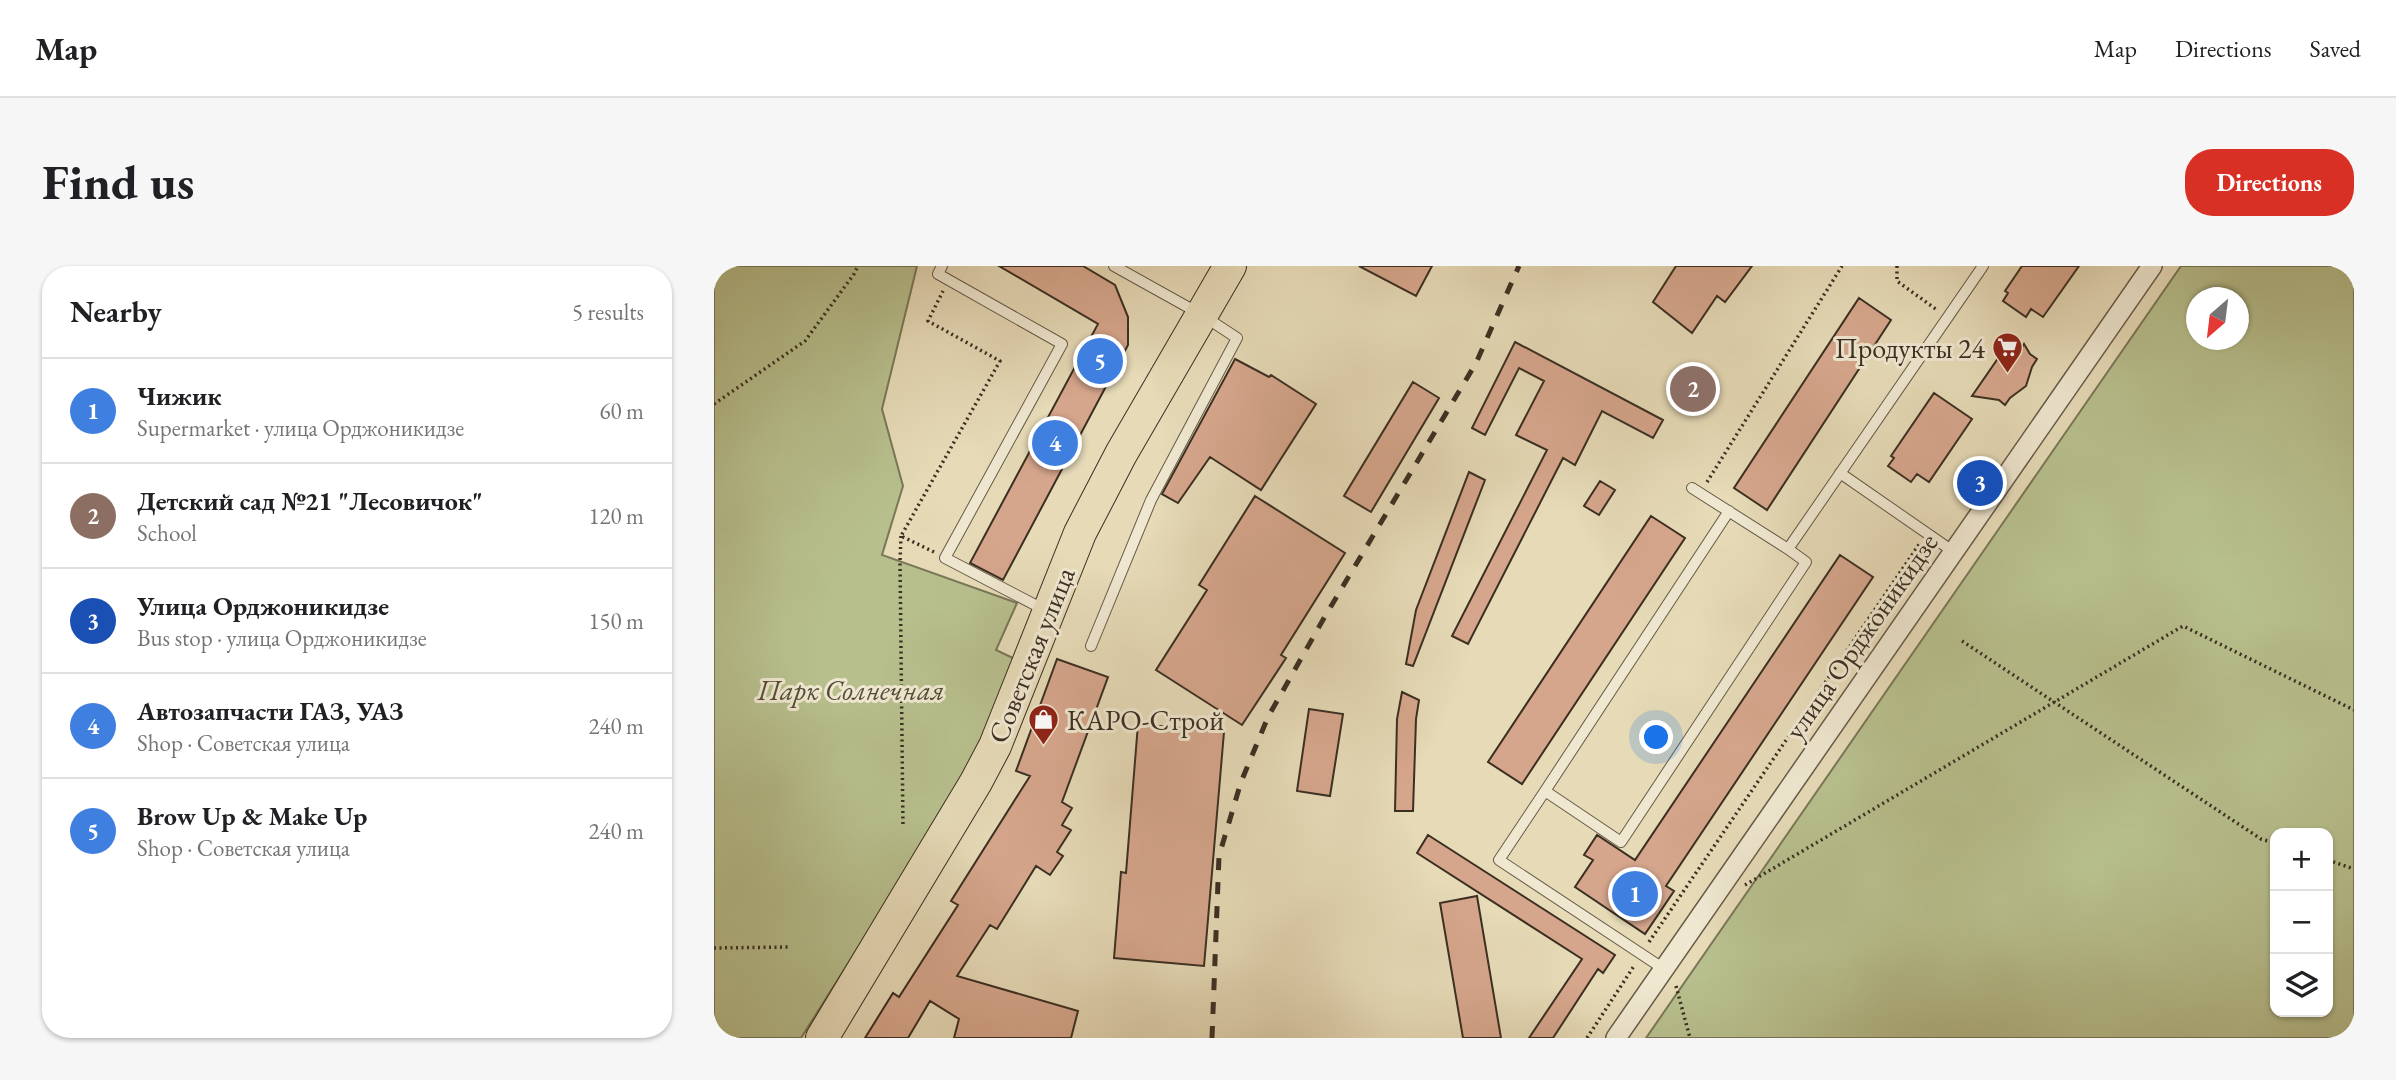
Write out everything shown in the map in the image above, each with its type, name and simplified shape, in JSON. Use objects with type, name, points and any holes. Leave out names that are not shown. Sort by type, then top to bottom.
[{"type":"main road","name":"Советская улица","points":[[822,1038],[976,782],[995,746],[1086,522],[1121,454],[1230,266]]},
{"type":"street","name":"улица Орджоникидзе","points":[[1616,1038],[2152,266]]},
{"type":"lane","points":[[942,266],[938,274],[1062,344],[945,558],[1048,612]]},
{"type":"lane","points":[[1091,646],[1151,500],[1237,338],[1202,315],[1114,266]]},
{"type":"lane","points":[[1788,549],[1983,266]]},
{"type":"lane","points":[[1840,473],[1954,552]]},
{"type":"lane","points":[[1545,791],[1621,842],[1806,562],[1696,490]]},
{"type":"lane","points":[[1667,965],[1642,954],[1499,860],[1729,511]]},
{"type":"path","points":[[714,404],[805,341],[855,274],[858,266]]},
{"type":"path","points":[[1696,490],[1842,266]]},
{"type":"path","points":[[1897,266],[1897,281],[1947,317]]},
{"type":"path","points":[[903,827],[901,536],[1000,361],[928,321],[949,281]]},
{"type":"path","points":[[1587,1038],[1927,534]]},
{"type":"path","points":[[901,536],[945,558]]},
{"type":"path","points":[[1741,888],[2183,625],[2354,710]]},
{"type":"path","points":[[1962,641],[2261,839],[2270,842]]},
{"type":"path","points":[[2333,862],[2354,869]]},
{"type":"path","points":[[714,948],[790,947]]},
{"type":"path","points":[[1667,965],[1690,1038]]},
{"type":"green space","name":"Парк Солнечная","points":[[714,266],[917,266],[882,409],[903,486],[882,555],[1017,603],[996,650],[1017,660],[957,791],[801,1038],[714,1038]]},
{"type":"green space","points":[[2181,266],[2354,266],[2354,1038],[1646,1038]]},
{"type":"building","points":[[999,266],[1083,266],[1115,285],[1128,317],[1128,345],[1003,580],[970,563],[1098,324]]},
{"type":"building","points":[[1359,266],[1432,266],[1416,296]]},
{"type":"building","points":[[1676,266],[1752,266],[1725,302],[1717,296],[1692,333],[1653,302]]},
{"type":"building","points":[[2022,266],[2079,266],[2043,317],[2031,309],[2026,317],[2003,301],[2008,293],[2005,291]]},
{"type":"building","points":[[1859,298],[1891,320],[1767,510],[1734,488]]},
{"type":"building","points":[[2010,341],[2021,349],[2024,344],[2037,359],[2026,386],[2005,405],[1999,400],[1972,396]]},
{"type":"building","points":[[1515,342],[1663,420],[1653,438],[1602,411],[1575,465],[1563,458],[1468,644],[1452,636],[1547,450],[1516,435],[1544,381],[1519,368],[1485,435],[1472,428]]},
{"type":"building","points":[[1235,359],[1269,377],[1271,375],[1316,404],[1261,490],[1210,457],[1178,503],[1162,494]]},
{"type":"building","points":[[1413,382],[1439,398],[1371,512],[1344,496]]},
{"type":"building","points":[[1934,393],[1972,419],[1929,482],[1917,474],[1911,482],[1888,466],[1894,458],[1891,456]]},
{"type":"building","points":[[1469,472],[1485,480],[1413,666],[1406,664],[1416,610]]},
{"type":"building","points":[[1600,481],[1615,490],[1599,515],[1584,506]]},
{"type":"building","points":[[1255,496],[1345,553],[1281,655],[1286,658],[1242,725],[1156,670],[1207,590],[1199,585]]},
{"type":"building","points":[[1651,516],[1685,538],[1522,784],[1488,762]]},
{"type":"building","points":[[1840,555],[1873,577],[1666,886],[1674,891],[1645,934],[1575,887],[1593,860],[1584,855],[1597,835],[1635,860]]},
{"type":"building","points":[[1057,659],[1108,677],[1062,802],[1072,808],[1062,825],[1071,830],[1057,852],[1063,856],[1050,875],[1036,866],[997,929],[990,925],[957,976],[1078,1011],[1071,1038],[954,1038],[959,1019],[930,1001],[908,1038],[865,1038],[893,993],[899,997],[958,905],[951,901],[1030,776],[1016,771]]},
{"type":"building","points":[[1402,692],[1419,700],[1413,811],[1395,811],[1397,719]]},
{"type":"building","points":[[1309,709],[1343,714],[1330,796],[1297,791]]},
{"type":"building","points":[[1138,724],[1224,732],[1204,966],[1114,958],[1121,872],[1126,873]]},
{"type":"building","points":[[1428,835],[1615,955],[1603,973],[1598,969],[1553,1038],[1529,1038],[1582,959],[1417,853]]},
{"type":"building","points":[[1477,896],[1501,1038],[1463,1038],[1440,903]]},
{"type":"railway","points":[[1212,1038],[1219,856],[1241,782],[1268,717],[1476,363],[1519,266]]},
{"type":"place","name":"Brow Up & Make Up","points":[[1100,361]]},
{"type":"place","name":"Продукты 24","points":[[2008,375]]},
{"type":"place","name":"Детский сад №21 \"Лесовичок\"","points":[[1693,389]]},
{"type":"place","name":"Автозапчасти ГАЗ, УАЗ","points":[[1055,443]]},
{"type":"place","name":"Улица Орджоникидзе","points":[[1980,483]]},
{"type":"place","name":"КАРО-Строй","points":[[1044,747]]},
{"type":"place","name":"Чижик","points":[[1635,894]]}]
